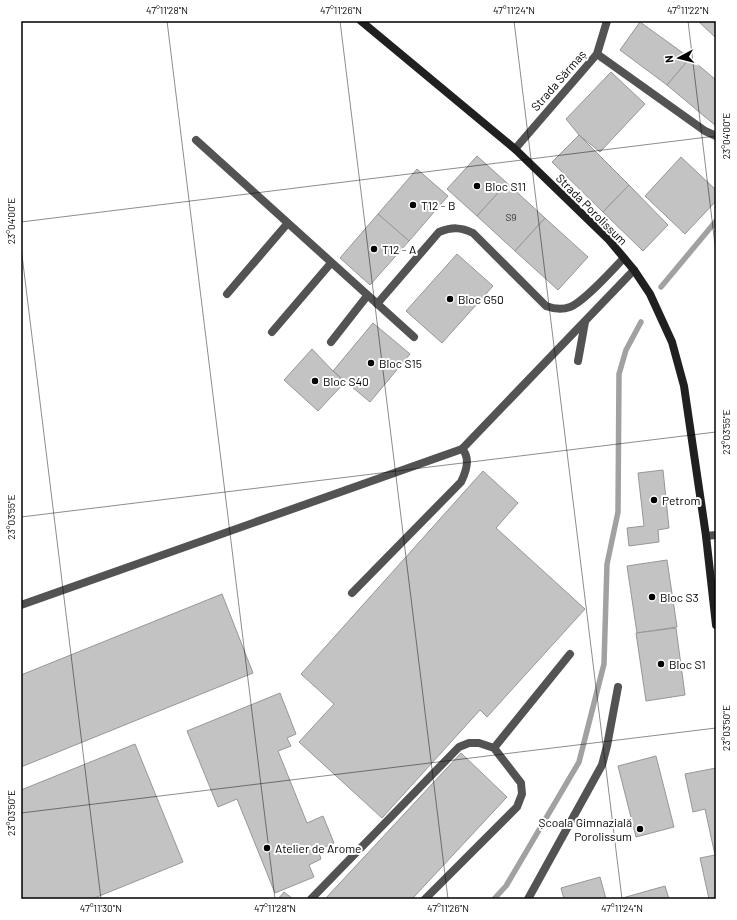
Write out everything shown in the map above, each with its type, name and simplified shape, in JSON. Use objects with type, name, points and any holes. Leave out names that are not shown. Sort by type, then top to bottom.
[{"type":"main road","name":"Strada Porolissum","points":[[361,21],[515,148],[609,240],[634,270],[657,308],[672,342],[679,363],[687,402],[706,536],[716,625]]},
{"type":"street","name":"Strada Sărmaș","points":[[515,148],[597,54],[607,21]]},
{"type":"street","points":[[597,54],[706,131],[716,136]]},
{"type":"street","points":[[196,140],[414,338]]},
{"type":"street","points":[[227,294],[287,224]]},
{"type":"street","points":[[377,304],[439,232],[446,229],[461,228],[473,233],[546,306],[554,309],[562,309],[575,305],[624,258]]},
{"type":"street","points":[[272,332],[331,263]]},
{"type":"street","points":[[21,605],[462,449],[634,270]]},
{"type":"street","points":[[332,342],[367,296]]},
{"type":"street","points":[[578,361],[585,322]]},
{"type":"street","points":[[352,593],[461,482],[467,467],[466,453],[462,449]]},
{"type":"street","points":[[706,536],[716,535]]},
{"type":"street","points":[[494,748],[570,654]]},
{"type":"street","points":[[528,899],[602,765],[618,687]]},
{"type":"street","points":[[311,899],[459,747],[469,743],[480,743],[494,748],[521,783],[522,794],[517,807],[425,899]]},
{"type":"building","points":[[698,21],[716,21],[716,38]]},
{"type":"building","points":[[640,22],[690,58],[667,85],[620,50]]},
{"type":"building","points":[[690,58],[716,80],[716,126],[667,85]]},
{"type":"building","points":[[611,72],[645,104],[600,152],[579,135],[566,119]]},
{"type":"building","points":[[579,135],[629,185],[603,212],[552,162]]},
{"type":"building","name":"Bloc S11","points":[[477,156],[507,183],[477,216],[447,189]]},
{"type":"building","points":[[681,157],[716,190],[716,201],[685,234],[645,196]]},
{"type":"building","name":"T12 - B","points":[[417,169],[448,196],[409,241],[378,214]]},
{"type":"building","points":[[507,183],[545,218],[515,251],[477,216]]},
{"type":"building","points":[[629,185],[668,225],[643,251],[603,212]]},
{"type":"building","name":"T12 - A","points":[[378,214],[409,241],[370,285],[340,258]]},
{"type":"building","points":[[545,218],[588,257],[558,290],[515,251]]},
{"type":"building","name":"Bloc G50","points":[[457,254],[493,286],[442,343],[406,311]]},
{"type":"building","name":"Bloc S15","points":[[373,323],[410,354],[370,402],[333,371]]},
{"type":"building","name":"Bloc S40","points":[[312,349],[345,382],[318,411],[284,380]]},
{"type":"building","name":"Petrom","points":[[663,470],[669,528],[658,530],[659,542],[629,546],[627,528],[644,526],[638,473]]},
{"type":"building","points":[[483,471],[518,503],[496,528],[585,609],[487,717],[480,710],[382,818],[299,742],[334,704],[301,674]]},
{"type":"building","name":"Bloc S3","points":[[667,560],[677,627],[637,633],[627,566]]},
{"type":"building","points":[[222,594],[253,673],[21,767],[21,675]]},
{"type":"building","name":"Bloc S1","points":[[676,628],[685,695],[646,701],[636,633]]},
{"type":"building","points":[[280,693],[296,734],[287,738],[291,746],[278,751],[307,823],[323,816],[334,843],[318,850],[321,859],[309,865],[314,877],[275,893],[237,799],[218,807],[187,731]]},
{"type":"building","points":[[135,744],[183,862],[92,899],[21,899],[21,790]]},
{"type":"building","points":[[461,753],[507,797],[412,899],[325,899]]},
{"type":"building","points":[[656,756],[674,827],[636,837],[618,766]]},
{"type":"building","points":[[716,768],[716,899],[709,899],[700,858],[715,855],[705,809],[693,812],[685,774]]},
{"type":"building","points":[[600,877],[606,899],[564,899],[561,888]]},
{"type":"building","points":[[665,886],[669,899],[619,899]]},
{"type":"building","points":[[284,892],[293,899],[278,899]]},
{"type":"waterway","points":[[661,287],[716,221]]},
{"type":"waterway","points":[[494,899],[506,886],[579,762],[604,664],[607,564],[618,512],[619,374],[626,350],[641,322]]},
{"type":"place","name":"Bloc S11","points":[[477,186]]},
{"type":"place","name":"T12 - B","points":[[413,205]]},
{"type":"place","name":"T12 - A","points":[[374,249]]},
{"type":"place","name":"Bloc G50","points":[[450,299]]},
{"type":"place","name":"Bloc S15","points":[[371,363]]},
{"type":"place","name":"Bloc S40","points":[[315,381]]},
{"type":"place","name":"Petrom","points":[[654,500]]},
{"type":"place","name":"Bloc S3","points":[[652,597]]},
{"type":"place","name":"Bloc S1","points":[[661,664]]},
{"type":"place","name":"Școala Gimnazială Porolissum","points":[[640,829]]},
{"type":"place","name":"Atelier de Arome","points":[[267,848]]}]
